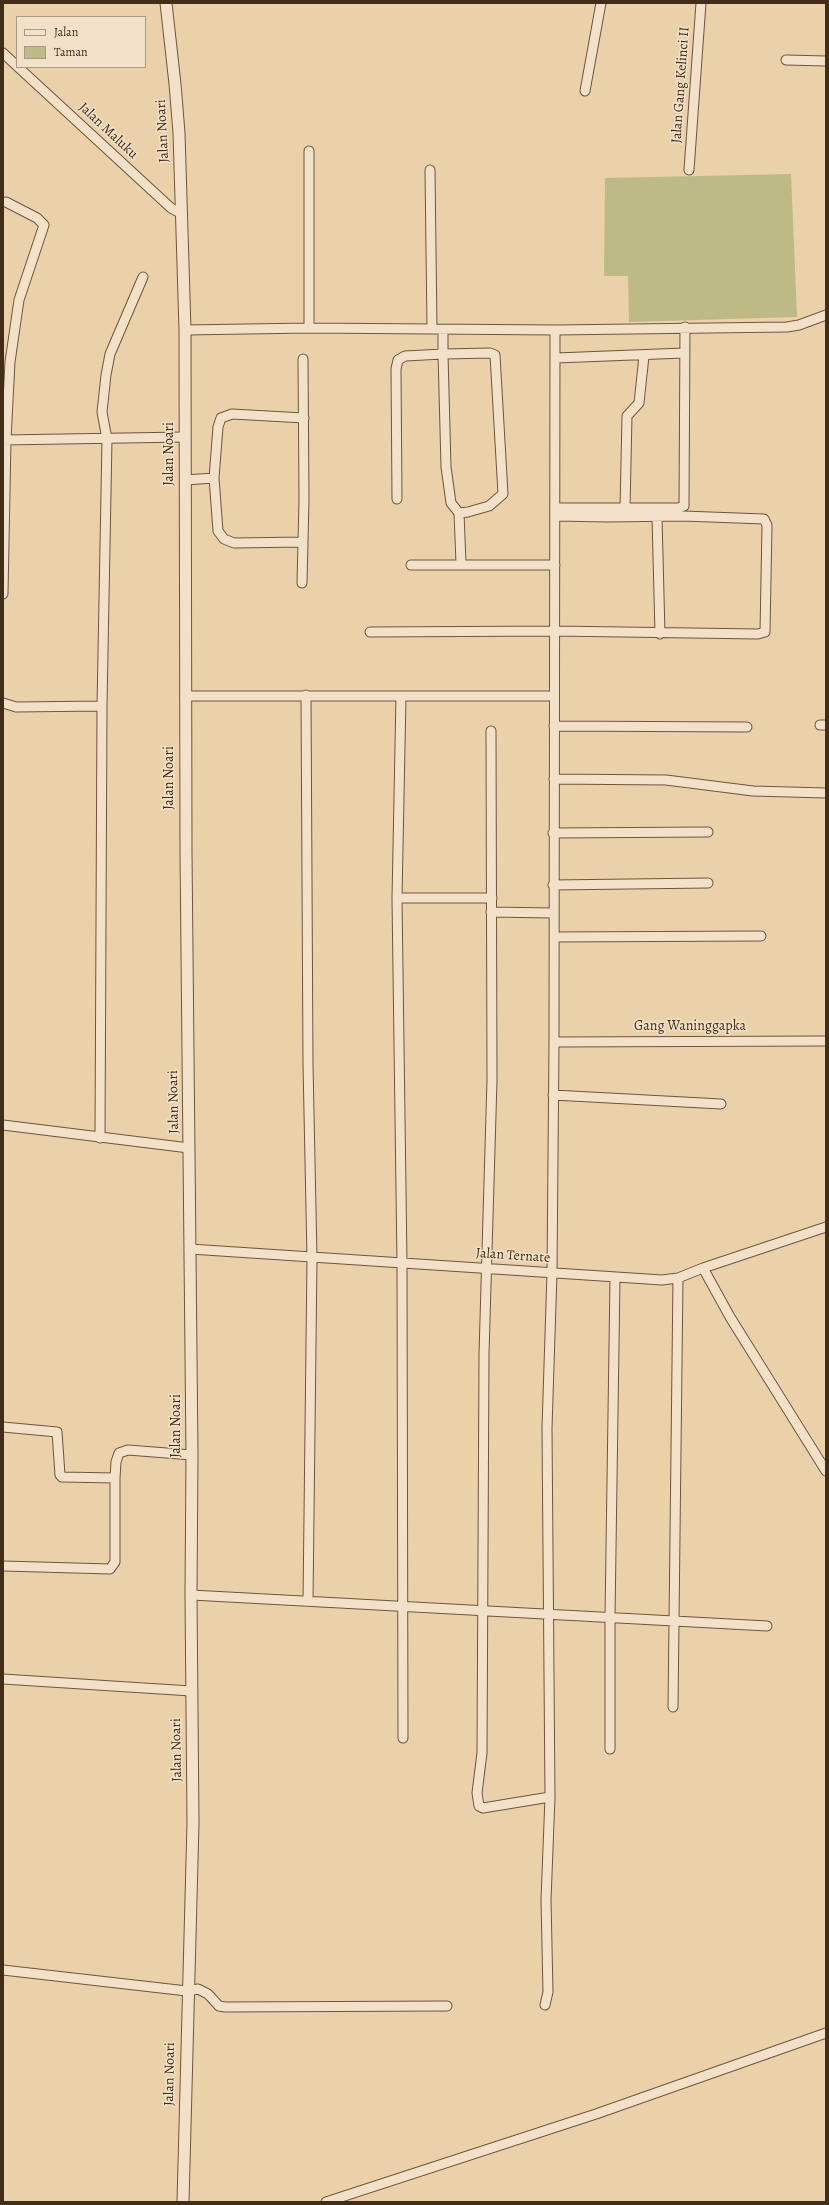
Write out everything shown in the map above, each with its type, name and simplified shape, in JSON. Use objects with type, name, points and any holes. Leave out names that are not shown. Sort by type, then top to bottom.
[{"type":"street","name":"Jalan Noari","points":[[166,3],[176,84],[182,214],[185,330],[185,696],[192,1455],[191,1691],[193,1823],[182,2202]]},
{"type":"street","points":[[585,91],[601,3]]},
{"type":"street","name":"Jalan Gang Kelinci II","points":[[689,170],[701,3]]},
{"type":"street","name":"Jalan Maluku","points":[[3,54],[16,66]]},
{"type":"street","points":[[786,60],[826,61]]},
{"type":"street","name":"Jalan Maluku","points":[[18,68],[171,208],[182,214]]},
{"type":"street","points":[[309,151],[309,328]]},
{"type":"street","points":[[430,170],[432,329]]},
{"type":"street","points":[[3,594],[5,440],[10,362],[19,300],[44,225],[37,218],[6,202]]},
{"type":"street","points":[[100,1138],[102,706],[107,439],[102,412],[110,354],[143,277]]},
{"type":"street","points":[[185,330],[309,328],[556,330],[787,327],[799,325],[826,315]]},
{"type":"street","points":[[556,512],[678,508],[684,506],[685,329]]},
{"type":"street","points":[[443,330],[448,487],[451,503],[459,513],[461,564]]},
{"type":"street","points":[[545,2004],[548,1992],[546,1900],[550,1797],[547,1428],[552,1273],[554,1042],[553,833],[556,330]]},
{"type":"street","points":[[556,358],[644,356],[684,351]]},
{"type":"street","points":[[397,499],[395,375],[397,362],[405,356],[493,353],[496,356],[497,362],[503,494],[489,506],[459,513]]},
{"type":"street","points":[[625,509],[627,416],[639,403],[644,356]]},
{"type":"street","points":[[302,583],[304,418],[303,359]]},
{"type":"street","points":[[302,542],[234,543],[224,539],[218,531],[214,478],[218,427],[221,418],[232,414],[304,418]]},
{"type":"street","points":[[5,440],[185,437]]},
{"type":"street","points":[[185,480],[214,478]]},
{"type":"street","points":[[370,632],[555,631],[660,634],[764,632],[766,521],[761,519],[657,517],[556,512]]},
{"type":"street","points":[[657,517],[660,634]]},
{"type":"street","points":[[411,565],[555,565]]},
{"type":"street","points":[[306,695],[308,1056],[312,1258],[308,1601]]},
{"type":"street","points":[[185,696],[554,696]]},
{"type":"street","points":[[401,696],[397,898],[402,1263],[401,1606],[403,1738]]},
{"type":"street","points":[[3,703],[16,707],[102,706]]},
{"type":"street","points":[[554,726],[747,727]]},
{"type":"street","points":[[491,731],[491,912],[493,994],[492,1080],[486,1268],[482,1752],[477,1792],[479,1806],[483,1808],[550,1797]]},
{"type":"street","points":[[554,779],[666,780],[753,791],[826,793]]},
{"type":"street","points":[[553,833],[708,832]]},
{"type":"street","points":[[553,885],[708,883]]},
{"type":"street","points":[[397,898],[492,898]]},
{"type":"street","points":[[491,912],[553,913]]},
{"type":"street","points":[[554,937],[761,936]]},
{"type":"street","name":"Gang Waninggapka","points":[[554,1042],[826,1040]]},
{"type":"street","points":[[553,1095],[721,1104]]},
{"type":"street","points":[[3,1125],[189,1148]]},
{"type":"street","name":"Jalan Ternate","points":[[190,1249],[662,1280],[678,1278],[703,1268],[826,1227]]},
{"type":"street","points":[[703,1268],[734,1323],[826,1471]]},
{"type":"street","points":[[610,1750],[610,1617],[615,1278]]},
{"type":"street","points":[[673,1707],[678,1278]]},
{"type":"street","points":[[3,1427],[57,1432],[60,1475],[62,1477],[115,1478]]},
{"type":"street","points":[[3,1566],[100,1570],[112,1567],[115,1562],[115,1478],[117,1455],[121,1451],[128,1450],[192,1455]]},
{"type":"street","points":[[191,1595],[767,1626]]},
{"type":"street","points":[[3,1679],[191,1691]]},
{"type":"street","points":[[3,1970],[187,1991],[198,1989],[205,1991],[215,2003],[225,2007],[446,2006]]},
{"type":"street","points":[[326,2202],[596,2114],[826,2033]]},
{"type":"green space","points":[[791,174],[797,317],[629,322],[628,276],[604,276],[605,178]]}]
